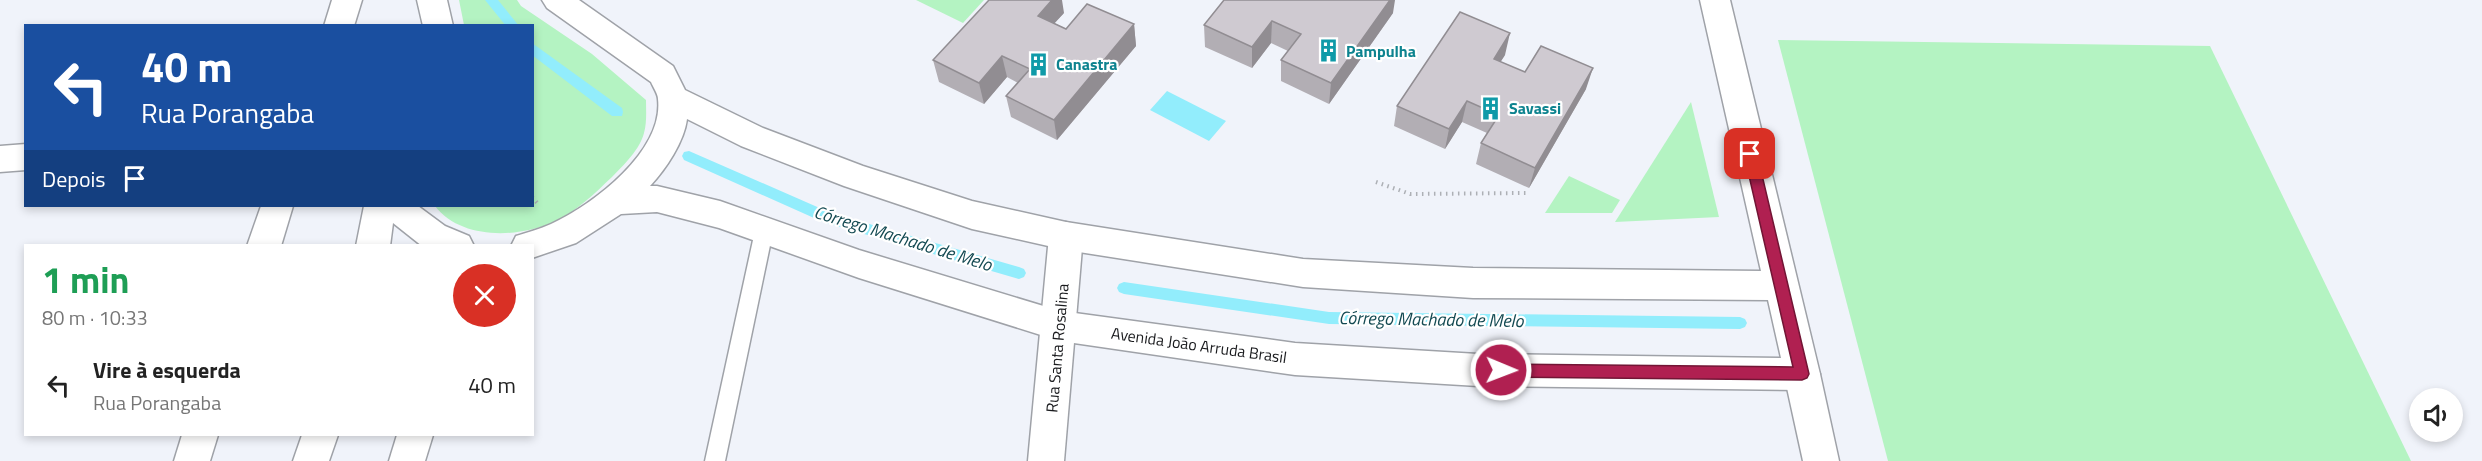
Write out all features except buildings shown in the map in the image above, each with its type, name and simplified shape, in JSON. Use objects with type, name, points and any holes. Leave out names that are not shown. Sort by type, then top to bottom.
[{"type":"street","points":[[340,24],[347,0]]},
{"type":"street","points":[[432,0],[438,24]]},
{"type":"street","points":[[534,244],[564,233],[615,201],[650,165],[670,129],[674,98],[662,74],[557,0]]},
{"type":"street","points":[[1714,0],[1821,461]]},
{"type":"street","points":[[674,98],[752,137],[855,177],[972,214],[1066,236],[1303,273],[1473,283],[1781,286]]},
{"type":"street","points":[[0,159],[24,157]]},
{"type":"street","name":"Avenida João Arruda Brasil","points":[[615,201],[657,200],[720,215],[859,264],[1060,326],[1306,360],[1478,370],[1802,374]]},
{"type":"street","points":[[265,244],[278,207]]},
{"type":"street","points":[[373,244],[380,207]]},
{"type":"street","points":[[400,207],[425,231],[453,244]]},
{"type":"street","name":"Rua Santa Rosalina","points":[[1046,461],[1060,326],[1066,236]]},
{"type":"street","points":[[192,461],[200,436]]},
{"type":"street","points":[[311,461],[320,436]]},
{"type":"street","points":[[407,461],[415,436]]},
{"type":"lane","points":[[715,461],[764,231]]},
{"type":"path","points":[[1376,182],[1410,194],[1526,193]]},
{"type":"green space","points":[[459,0],[517,0],[521,6],[592,54],[646,100],[644,133],[631,156],[585,202],[554,222],[524,231],[491,233],[460,225],[446,217],[436,207],[534,207],[534,24],[464,24]]},
{"type":"green space","points":[[916,0],[984,0],[963,23]]},
{"type":"green space","points":[[1778,40],[2210,46],[2411,461],[1888,461]]},
{"type":"green space","points":[[1691,102],[1719,217],[1615,222]]},
{"type":"green space","points":[[1569,176],[1620,200],[1612,213],[1545,213]]},
{"type":"water","points":[[1167,91],[1226,121],[1209,141],[1150,110]]},
{"type":"waterway","name":"Córrego Machado de Melo","points":[[491,0],[511,24]]},
{"type":"waterway","name":"Córrego Machado de Melo","points":[[534,50],[617,112]]},
{"type":"waterway","name":"Córrego Machado de Melo","points":[[689,156],[828,218],[1019,273]]},
{"type":"waterway","name":"Córrego Machado de Melo","points":[[1124,288],[1329,318],[1740,323]]},
{"type":"place","name":"Pampulha","points":[[1328,51]]},
{"type":"place","name":"Canastra","points":[[1038,64]]},
{"type":"place","name":"Savassi","points":[[1491,108]]},
{"type":"route","points":[[1501,370],[1802,374],[1750,154]]}]
